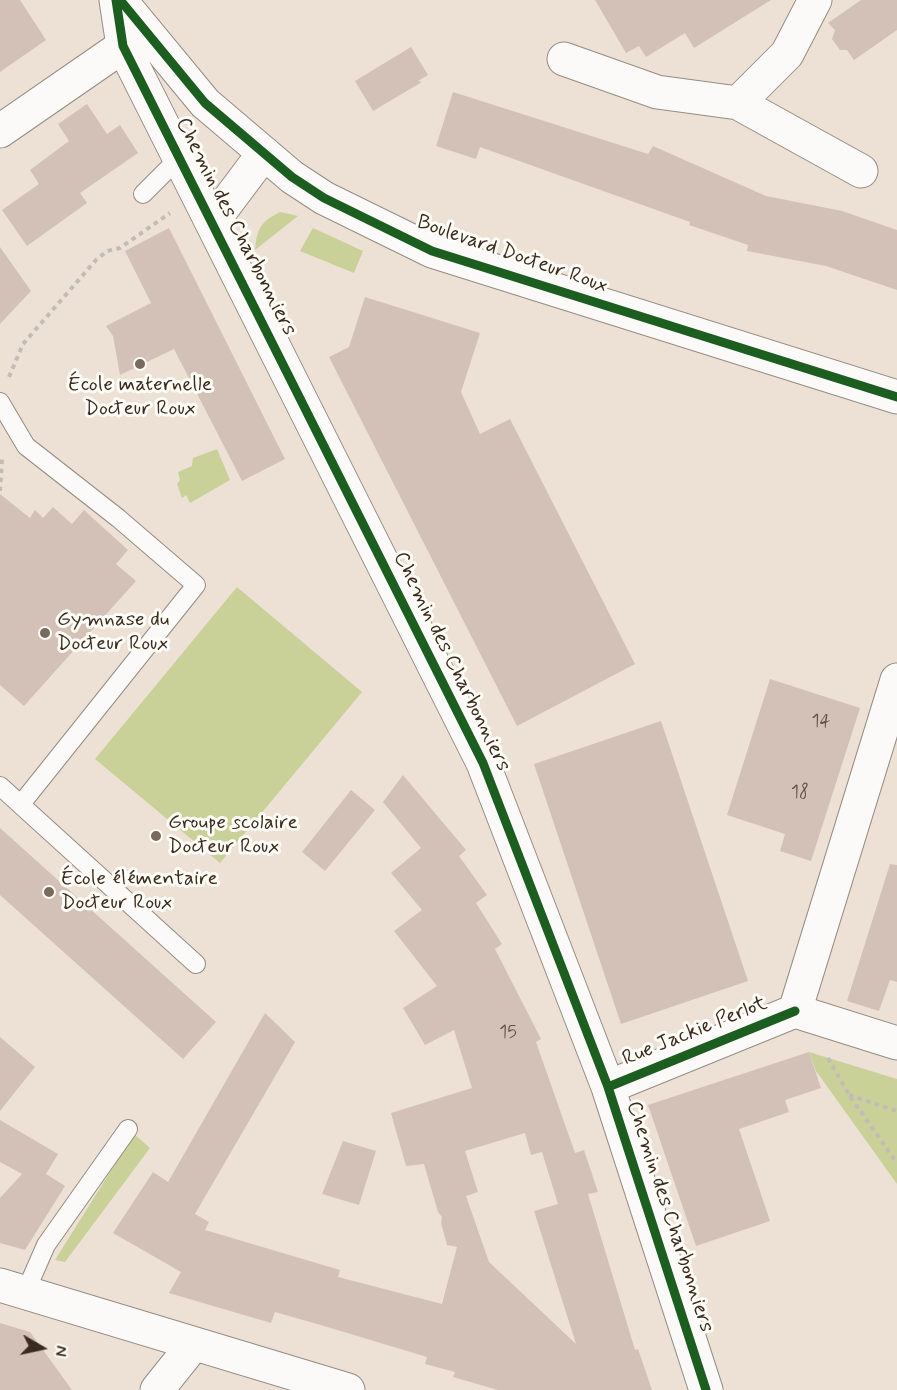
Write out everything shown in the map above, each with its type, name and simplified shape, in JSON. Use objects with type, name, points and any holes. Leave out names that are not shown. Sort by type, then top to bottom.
[{"type":"street","name":"Boulevard Docteur Roux","points":[[118,0],[123,46]]},
{"type":"street","name":"Boulevard Docteur Roux","points":[[118,0],[205,103],[264,153],[324,198],[432,251],[897,397]]},
{"type":"street","points":[[738,103],[787,54],[815,0]]},
{"type":"street","points":[[0,131],[123,46]]},
{"type":"street","name":"Chemin des Charbonniers","points":[[123,46],[483,763],[608,1087],[706,1390]]},
{"type":"street","points":[[564,59],[657,92],[738,103],[861,171]]},
{"type":"street","points":[[206,208],[264,153]]},
{"type":"street","name":"Rue Jackie Perlot","points":[[608,1087],[803,1014],[895,694]]},
{"type":"street","points":[[803,1014],[897,1043]]},
{"type":"street","points":[[12,1289],[348,1390]]},
{"type":"street","points":[[158,1390],[193,1345]]},
{"type":"lane","name":"Chemin des Charbonniers","points":[[143,194],[180,157]]},
{"type":"lane","points":[[2,406],[26,446],[118,518],[196,585],[21,804]]},
{"type":"lane","points":[[0,786],[196,964]]},
{"type":"lane","points":[[12,1289],[128,1129]]},
{"type":"path","points":[[0,491],[2,406],[7,381],[23,344],[106,251],[120,248],[206,208]]},
{"type":"path","points":[[803,1014],[849,1095],[897,1163]]},
{"type":"path","points":[[849,1095],[897,1111]]},
{"type":"green space","points":[[280,212],[298,216],[255,250],[261,227],[268,219]]},
{"type":"green space","points":[[313,228],[363,251],[354,273],[300,251]]},
{"type":"green space","points":[[217,449],[230,480],[190,503],[186,495],[182,498],[177,484],[180,480],[178,472],[192,466],[193,458]]},
{"type":"green space","points":[[237,587],[362,692],[220,863],[95,759]]},
{"type":"green space","points":[[809,1052],[897,1079],[897,1184],[816,1071]]},
{"type":"green space","points":[[134,1134],[150,1148],[65,1262],[55,1260]]},
{"type":"building","points":[[0,0],[20,0],[46,40],[0,72]]},
{"type":"building","points":[[595,0],[771,0],[694,48],[685,33],[646,57],[639,46],[626,53]]},
{"type":"building","points":[[861,0],[897,0],[897,30],[854,60],[847,50],[840,50],[832,39],[835,30],[828,23]]},
{"type":"building","points":[[411,47],[428,75],[418,81],[422,82],[373,111],[355,81]]},
{"type":"building","points":[[453,92],[648,154],[653,146],[766,196],[842,211],[897,230],[897,290],[826,266],[747,251],[748,245],[689,225],[690,222],[480,147],[476,159],[436,146]]},
{"type":"building","points":[[87,104],[107,134],[120,125],[138,153],[80,193],[87,203],[27,246],[2,210],[39,184],[30,170],[69,141],[58,124]]},
{"type":"building","name":"École maternelle Docteur Roux","points":[[169,228],[285,459],[242,481],[174,349],[120,375],[113,336],[106,326],[151,303],[125,251]]},
{"type":"building","points":[[0,247],[31,291],[0,324]]},
{"type":"building","points":[[365,297],[480,333],[461,392],[480,434],[510,419],[635,664],[517,726],[329,357],[349,347]]},
{"type":"building","name":"Gymnase du Docteur Roux","points":[[0,494],[30,518],[35,510],[43,518],[53,507],[72,524],[84,510],[128,550],[116,564],[136,581],[24,706],[0,685]]},
{"type":"building","points":[[770,679],[860,708],[811,861],[780,851],[785,834],[727,815]]},
{"type":"building","points":[[661,721],[748,981],[621,1024],[534,764]]},
{"type":"building","points":[[403,775],[466,850],[459,856],[487,895],[476,903],[502,944],[495,949],[541,1039],[536,1042],[575,1153],[584,1150],[598,1192],[588,1194],[635,1350],[638,1349],[652,1390],[498,1390],[453,1377],[455,1372],[425,1364],[427,1357],[324,1326],[275,1312],[271,1323],[169,1293],[181,1272],[113,1233],[153,1172],[168,1182],[265,1013],[295,1042],[195,1214],[209,1222],[205,1230],[340,1270],[338,1277],[442,1304],[457,1247],[447,1245],[441,1223],[442,1217],[438,1212],[424,1164],[406,1166],[391,1113],[472,1088],[454,1030],[425,1045],[403,1008],[437,986],[394,931],[422,910],[391,873],[421,848],[383,802]],"holes":[[[525,1133],[531,1155],[542,1152],[558,1204],[534,1211],[576,1344],[489,1262],[466,1196],[478,1192],[465,1151]]]},
{"type":"building","points":[[351,790],[375,810],[325,871],[302,852]]},
{"type":"building","name":"École élémentaire Docteur Roux","points":[[0,828],[216,1022],[183,1059],[0,895]]},
{"type":"building","points":[[890,864],[897,865],[897,982],[890,980],[879,1011],[847,1001]]},
{"type":"building","points":[[0,1037],[35,1067],[0,1111]]},
{"type":"building","points":[[809,1052],[821,1088],[785,1100],[789,1112],[739,1129],[770,1221],[696,1246],[648,1105]]},
{"type":"building","points":[[0,1120],[58,1154],[46,1174],[65,1186],[25,1250],[0,1243],[0,1198],[22,1174],[0,1162]]},
{"type":"building","points":[[343,1141],[376,1151],[359,1205],[322,1194]]},
{"type":"building","points":[[0,1323],[30,1332],[72,1390],[0,1390]]},
{"type":"cycle path","points":[[116,0],[123,46],[483,763],[608,1087],[706,1390]]},
{"type":"cycle path","points":[[120,0],[205,103],[292,177],[324,198],[432,251],[897,397]]},
{"type":"cycle path","points":[[608,1087],[795,1011]]},
{"type":"place","name":"École maternelle Docteur Roux","points":[[140,364]]},
{"type":"place","name":"Gymnase du Docteur Roux","points":[[45,633]]},
{"type":"place","name":"Groupe scolaire Docteur Roux","points":[[156,836]]},
{"type":"place","name":"École élémentaire Docteur Roux","points":[[49,892]]}]
